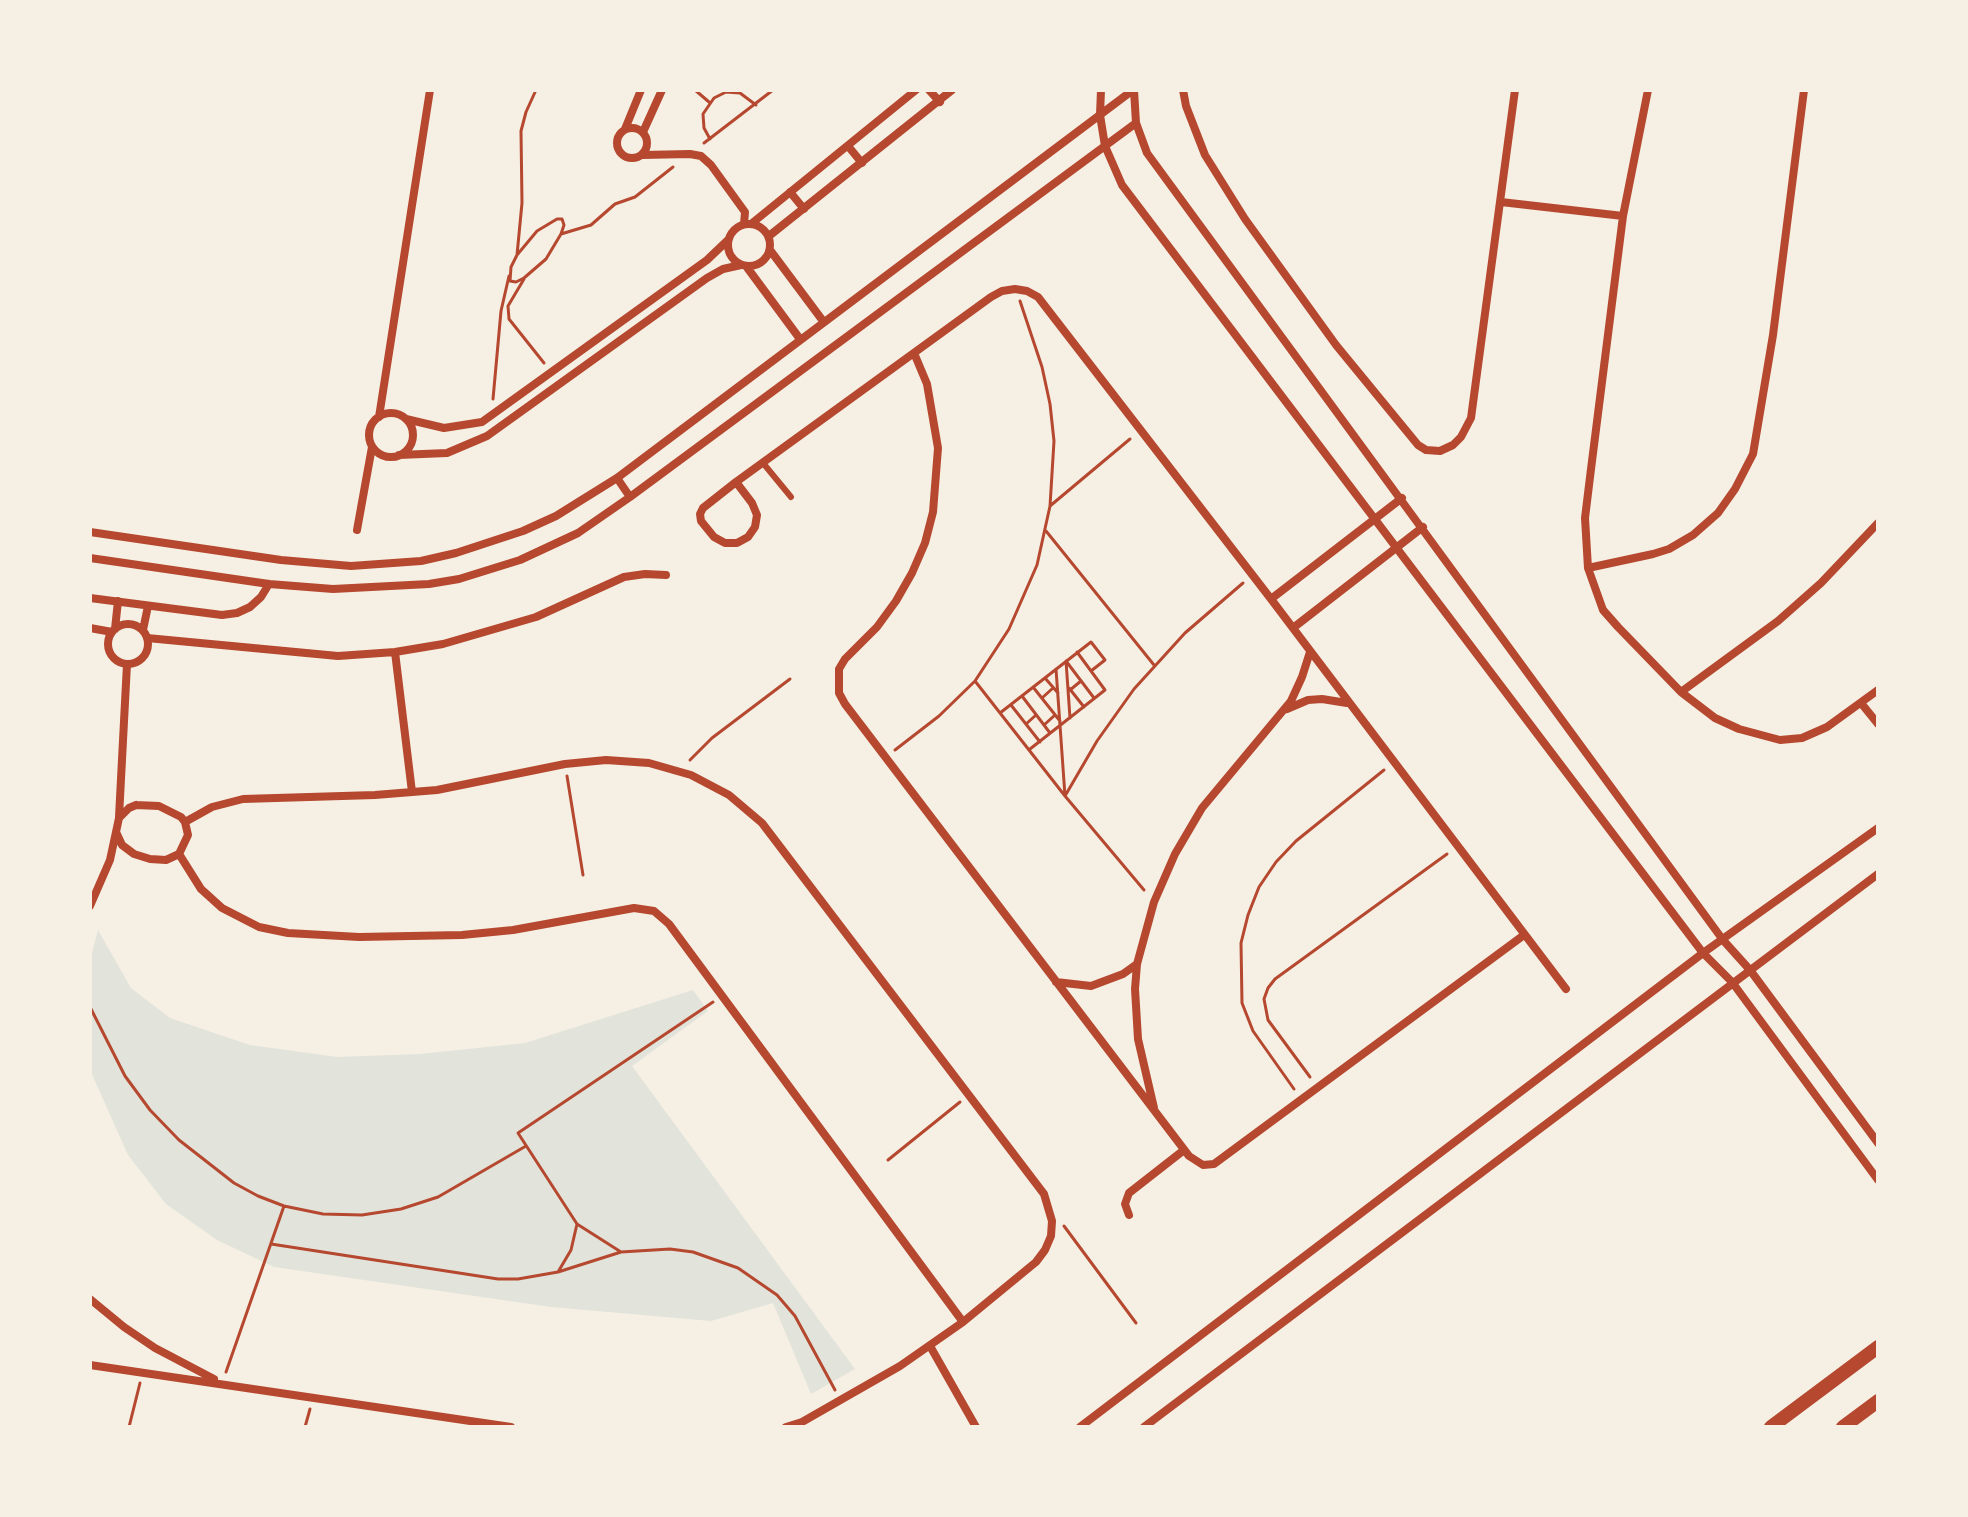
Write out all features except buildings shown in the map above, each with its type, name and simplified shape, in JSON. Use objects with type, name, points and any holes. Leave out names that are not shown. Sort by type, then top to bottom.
[{"type":"street","points":[[379,417],[430,90]]},
{"type":"street","points":[[641,90],[625,129],[617,138],[616,144],[621,154],[631,159],[642,155],[701,156],[745,212],[748,224]]},
{"type":"street","points":[[642,155],[647,144],[643,132],[662,90]]},
{"type":"street","points":[[357,530],[372,447],[369,434],[379,417],[393,413],[444,428],[482,422],[715,254],[734,230],[748,224],[790,192],[916,90]]},
{"type":"street","points":[[929,90],[940,102]]},
{"type":"street","points":[[769,236],[952,90]]},
{"type":"street","points":[[1101,90],[1100,115],[1105,146],[1122,185],[1703,953],[1732,982],[1878,1180]]},
{"type":"street","points":[[90,532],[316,564],[363,565],[421,561],[523,531],[556,516],[617,478],[1133,90]]},
{"type":"street","points":[[1133,90],[1136,123],[1147,153],[1723,940],[1750,970],[1878,1143]]},
{"type":"street","points":[[1183,90],[1205,155],[1245,219],[1336,345],[1418,445],[1426,450],[1440,451],[1461,437],[1471,418],[1515,90]]},
{"type":"street","points":[[1648,90],[1623,216],[1585,518],[1588,568],[1603,610],[1681,692],[1715,718],[1739,729],[1780,740],[1802,738],[1827,727],[1878,690]]},
{"type":"street","points":[[1588,568],[1661,551],[1693,535],[1718,513],[1753,454],[1773,335],[1804,90]]},
{"type":"street","points":[[90,558],[269,584],[333,589],[391,588],[459,579],[532,555],[578,533],[630,497],[1136,123]]},
{"type":"street","points":[[625,129],[634,128],[643,132]]},
{"type":"street","points":[[848,146],[862,163]]},
{"type":"street","points":[[790,192],[804,209]]},
{"type":"street","points":[[1501,202],[1623,216]]},
{"type":"street","points":[[748,224],[762,227],[769,236],[770,250],[823,321]]},
{"type":"street","points":[[728,240],[729,252],[744,265],[800,339]]},
{"type":"street","points":[[372,447],[385,456],[447,453],[487,436],[707,278],[723,269],[758,264],[770,250]]},
{"type":"street","points":[[699,266],[707,278]]},
{"type":"street","points":[[736,482],[752,503],[757,515],[755,527],[748,537],[737,543],[725,543],[714,537],[701,521],[700,514],[703,508],[736,482],[991,297],[1015,289],[1038,297],[1566,989]]},
{"type":"street","points":[[640,308],[649,320]]},
{"type":"street","points":[[914,353],[927,384],[937,437],[933,512],[925,543],[912,573],[877,627],[845,659],[837,681],[845,704],[1195,1162],[1214,1164],[1524,935]]},
{"type":"street","points":[[566,361],[575,373]]},
{"type":"street","points":[[399,455],[411,443],[411,426],[406,419]]},
{"type":"street","points":[[482,422],[487,436]]},
{"type":"street","points":[[617,478],[630,497]]},
{"type":"street","points":[[1271,599],[1402,498]]},
{"type":"street","points":[[1681,692],[1778,621],[1821,583],[1878,523]]},
{"type":"street","points":[[1293,628],[1423,527]]},
{"type":"street","points":[[90,628],[113,631],[129,624],[145,634],[338,656],[395,652],[443,644],[536,617],[624,577],[666,575]]},
{"type":"street","points":[[90,598],[222,615],[250,607],[269,584]]},
{"type":"street","points":[[118,601],[109,650],[116,659],[127,664],[144,656],[148,644],[145,634],[148,606]]},
{"type":"street","points":[[395,652],[412,792]]},
{"type":"street","points":[[1156,1113],[1138,1039],[1137,964],[1154,902],[1175,854],[1202,808],[1283,711],[1302,677],[1310,652]]},
{"type":"street","points":[[90,906],[110,860],[119,818],[127,664]]},
{"type":"street","points":[[1283,711],[1295,704],[1322,699],[1349,704]]},
{"type":"street","points":[[1861,703],[1878,724]]},
{"type":"street","points":[[185,822],[212,807],[243,799],[412,792],[490,781],[565,764],[628,760],[679,771],[729,795],[762,823],[1044,1194],[1052,1221],[1051,1236],[1036,1262],[963,1322],[841,1401],[786,1427]]},
{"type":"street","points":[[116,832],[122,845],[142,857],[166,860],[179,854],[188,835],[185,822],[174,812],[151,805],[129,808],[119,818]]},
{"type":"street","points":[[1080,1427],[1703,953],[1878,828]]},
{"type":"street","points":[[179,854],[201,889],[222,908],[246,922],[288,933],[372,937],[462,935],[644,908],[654,911],[669,924],[963,1322]]},
{"type":"street","points":[[1144,1427],[1878,874]]},
{"type":"street","points":[[1056,982],[1091,986],[1123,974],[1137,964]]},
{"type":"street","points":[[1129,1215],[1125,1204],[1129,1193],[1184,1150]]},
{"type":"street","points":[[90,1299],[155,1348],[222,1383]]},
{"type":"street","points":[[930,1346],[976,1427]]},
{"type":"street","points":[[1771,1427],[1878,1347]]},
{"type":"street","points":[[90,1365],[511,1427]]},
{"type":"street","points":[[1843,1427],[1878,1401]]},
{"type":"lane","points":[[763,463],[791,497]]},
{"type":"path","points":[[491,415],[501,311],[517,255],[522,203],[521,131],[536,90]]},
{"type":"path","points":[[695,90],[709,102]]},
{"type":"path","points":[[710,139],[703,121],[709,102],[720,94],[733,92],[746,95],[756,105]]},
{"type":"path","points":[[509,276],[510,281],[516,282],[546,259],[564,225],[562,219],[548,223],[537,231],[517,255]]},
{"type":"path","points":[[524,278],[508,312],[512,325],[551,372]]},
{"type":"path","points":[[886,758],[939,716],[975,681],[1009,629],[1025,597],[1046,531],[1054,441],[1050,404],[1042,367],[1015,289]]},
{"type":"path","points":[[501,311],[508,312]]},
{"type":"path","points":[[1050,506],[1140,431]]},
{"type":"path","points":[[1046,531],[1154,665]]},
{"type":"path","points":[[1065,796],[1114,715],[1154,665],[1196,623],[1253,576]]},
{"type":"path","points":[[1000,713],[1091,642],[1105,660],[1091,671]]},
{"type":"path","points":[[1029,750],[1105,690],[1077,652]]},
{"type":"path","points":[[1066,661],[1095,699]]},
{"type":"path","points":[[1066,661],[1070,718]]},
{"type":"path","points":[[1056,668],[1065,796]]},
{"type":"path","points":[[1045,678],[1058,693]]},
{"type":"path","points":[[679,771],[712,738],[790,679]]},
{"type":"path","points":[[975,681],[1065,796],[1154,902]]},
{"type":"path","points":[[1069,689],[1081,681]]},
{"type":"path","points":[[1033,687],[1060,723]]},
{"type":"path","points":[[1042,698],[1053,688]]},
{"type":"path","points":[[1069,689],[1084,707]]},
{"type":"path","points":[[1022,696],[1050,733]]},
{"type":"path","points":[[1069,704],[1076,698]]},
{"type":"path","points":[[1011,705],[1040,742]]},
{"type":"path","points":[[1026,724],[1036,715]]},
{"type":"path","points":[[1044,725],[1055,715]]},
{"type":"path","points":[[1302,1099],[1253,1031],[1242,1003],[1241,943],[1248,915],[1259,887],[1276,862],[1296,841],[1393,763]]},
{"type":"path","points":[[565,764],[583,875]]},
{"type":"path","points":[[1318,1087],[1268,1020],[1264,999],[1268,988],[1275,979],[1457,847]]},
{"type":"path","points":[[621,1252],[577,1224],[518,1133],[723,996]]},
{"type":"path","points":[[90,1007],[125,1076],[150,1110],[179,1140],[234,1183],[284,1206],[362,1215],[401,1209],[438,1197],[526,1146]]},
{"type":"path","points":[[888,1160],[969,1095]]},
{"type":"path","points":[[222,1383],[284,1206]]},
{"type":"path","points":[[1050,1207],[1136,1323]]},
{"type":"path","points":[[558,1272],[571,1250],[577,1224]]},
{"type":"path","points":[[271,1244],[498,1279],[528,1278],[558,1272],[621,1252],[670,1249],[717,1258],[758,1280],[777,1295],[795,1316],[841,1401]]},
{"type":"path","points":[[129,1427],[143,1372]]},
{"type":"path","points":[[305,1427],[312,1398]]},
{"type":"shaded area","points":[[98,930],[131,988],[170,1018],[250,1045],[337,1057],[420,1054],[525,1043],[693,990],[708,1011],[632,1066],[855,1369],[811,1394],[773,1303],[711,1321],[551,1307],[274,1267],[217,1240],[166,1204],[128,1155],[90,1070],[90,961]]}]
